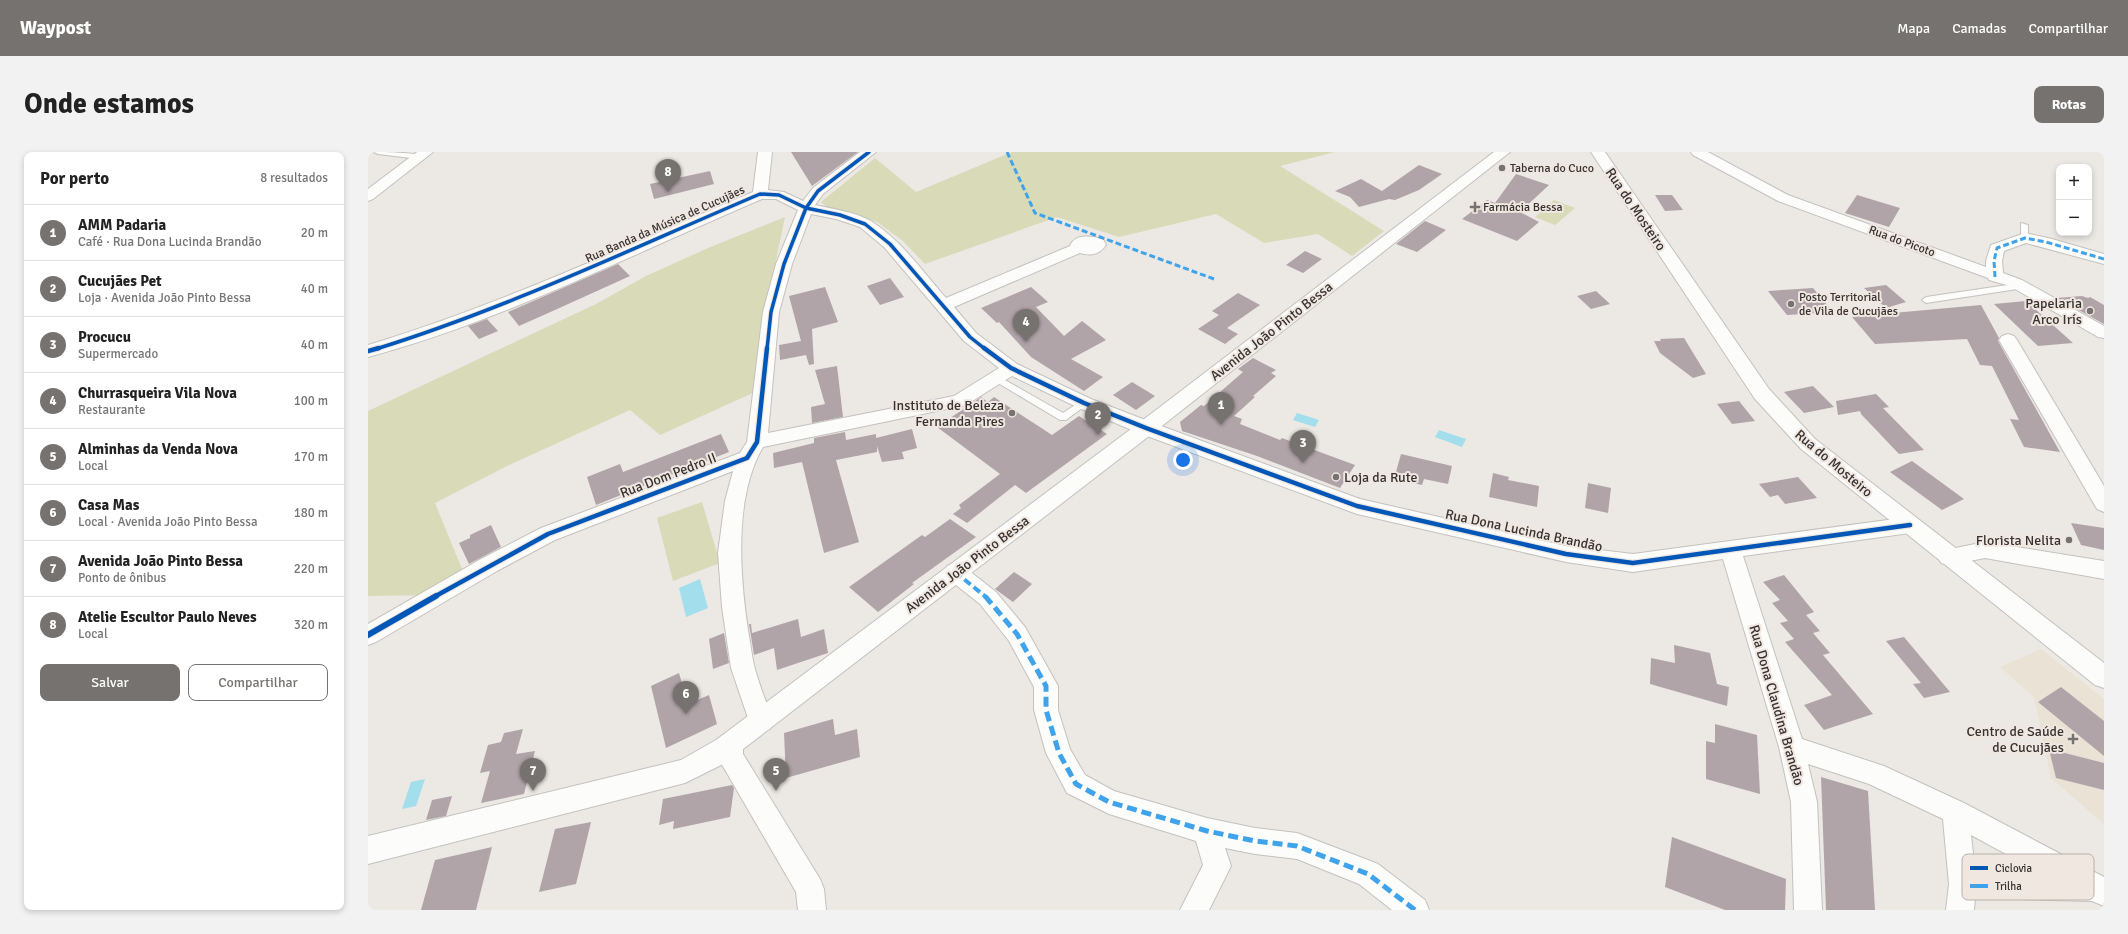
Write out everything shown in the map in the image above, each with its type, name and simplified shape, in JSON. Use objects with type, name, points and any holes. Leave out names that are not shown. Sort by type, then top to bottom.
[{"type":"main road","name":"Avenida João Pinto Bessa","points":[[368,850],[685,771],[711,759],[730,747],[761,720],[1146,428],[1503,152]]},
{"type":"main road","name":"Rua do Mosteiro","points":[[1598,152],[1762,394],[1808,444],[1910,526],[2104,677]]},
{"type":"main road","points":[[368,196],[422,154]]},
{"type":"street","points":[[760,194],[765,152]]},
{"type":"street","points":[[761,720],[743,668],[733,607],[729,553],[735,501],[752,450],[771,312],[784,264],[806,208],[818,191],[869,152]]},
{"type":"street","name":"Rua do Picoto","points":[[1698,152],[1783,198],[1979,269],[1995,277],[2021,286],[2104,333]]},
{"type":"street","name":"Rua Banda da Música de Cucujães","points":[[368,351],[439,328],[543,288],[760,194],[778,195],[806,208],[840,215],[865,224],[890,244],[942,306],[1004,373],[1146,428]]},
{"type":"street","points":[[1995,277],[1994,261],[1997,248],[2024,232],[2046,242],[2104,259]]},
{"type":"street","points":[[942,306],[1079,248]]},
{"type":"street","points":[[2008,340],[2104,504]]},
{"type":"street","name":"Rua Dom Pedro II","points":[[368,635],[489,565],[548,534],[752,450],[959,401],[1004,373]]},
{"type":"street","name":"Rua Dona Lucinda Brandão","points":[[1146,428],[1357,506],[1566,554],[1633,563],[1910,526]]},
{"type":"street","name":"Rua Dona Claudina Brandão","points":[[1731,550],[1792,747],[1804,802],[1808,910]]},
{"type":"street","points":[[1949,556],[1985,550],[2104,570]]},
{"type":"street","points":[[955,572],[988,598],[1017,634],[1046,686],[1046,710],[1059,753],[1076,784],[1109,802],[1207,831],[1255,841],[1297,846],[1368,874],[1415,910]]},
{"type":"street","points":[[730,747],[730,756],[810,889],[812,910]]},
{"type":"street","points":[[1792,747],[1875,774],[1955,812],[2033,854]]},
{"type":"street","points":[[1955,812],[1961,897]]},
{"type":"street","points":[[1194,910],[1218,866],[1207,831]]},
{"type":"lane","points":[[378,152],[422,154]]},
{"type":"lane","points":[[1926,300],[2021,286]]},
{"type":"lane","points":[[1004,373],[1063,418],[1084,403]]},
{"type":"shaded area","name":"Centro de Saúde de Cucujães","points":[[2041,649],[2104,699],[2104,824],[2051,778],[2034,697],[2000,667]]},
{"type":"green space","points":[[1012,152],[1335,152],[1280,166],[1384,231],[1352,256],[1318,234],[1264,243],[1216,214],[1119,237],[1057,217],[925,264],[903,241],[877,222],[827,207],[821,202],[875,158],[916,192]]},
{"type":"green space","points":[[1554,200],[1575,208],[1555,225],[1535,217]]},
{"type":"green space","points":[[785,217],[767,303],[755,392],[660,435],[630,410],[507,466],[435,503],[464,574],[431,595],[368,596],[368,411],[596,304],[646,276],[708,248]]},
{"type":"green space","points":[[702,502],[720,563],[673,581],[657,518]]},
{"type":"water","points":[[1297,413],[1319,420],[1315,427],[1293,420]]},
{"type":"water","points":[[1439,430],[1466,439],[1462,447],[1435,437]]},
{"type":"water","points":[[700,579],[708,608],[686,617],[679,588]]},
{"type":"water","points":[[425,779],[416,806],[402,809],[411,782]]},
{"type":"building","points":[[791,152],[858,152],[812,186]]},
{"type":"building","points":[[1419,165],[1442,174],[1419,190],[1395,200],[1389,199],[1359,207],[1350,197],[1335,191],[1361,179],[1382,191]]},
{"type":"building","points":[[710,171],[714,184],[654,199],[650,184]]},
{"type":"building","points":[[1516,174],[1549,185],[1520,212],[1539,222],[1517,241],[1462,219],[1487,200],[1495,203]]},
{"type":"building","points":[[1655,195],[1672,195],[1683,210],[1665,211]]},
{"type":"building","points":[[1857,195],[1900,208],[1889,227],[1845,213]]},
{"type":"building","points":[[1425,221],[1446,230],[1417,252],[1396,244]]},
{"type":"building","points":[[1305,251],[1322,259],[1303,273],[1286,265]]},
{"type":"building","points":[[618,264],[630,276],[519,326],[508,312]]},
{"type":"building","points":[[890,278],[904,297],[880,305],[867,286]]},
{"type":"building","points":[[1886,285],[1906,302],[1886,308],[1864,288]]},
{"type":"building","points":[[825,287],[838,322],[812,329],[814,364],[809,365],[806,355],[780,360],[779,345],[801,341],[789,296]]},
{"type":"building","points":[[1031,287],[1048,302],[1036,307],[1064,336],[1082,321],[1106,340],[1071,359],[1103,377],[1084,391],[1031,357],[999,322],[997,323],[981,308]]},
{"type":"building","points":[[1813,288],[1833,312],[1787,315],[1768,291]]},
{"type":"building","points":[[1596,291],[1610,304],[1591,309],[1577,296]]},
{"type":"building","points":[[1238,293],[1260,305],[1227,328],[1238,334],[1225,344],[1198,329],[1219,315],[1212,311]]},
{"type":"building","points":[[2082,296],[2088,298],[2090,297],[2104,305],[2104,324],[2057,298]]},
{"type":"building","points":[[2026,301],[2073,343],[2038,346],[1994,304]]},
{"type":"building","points":[[1981,305],[1999,338],[1998,341],[2060,452],[2024,447],[2010,419],[2019,420],[1992,366],[1980,365],[1967,339],[1875,344],[1852,317],[1893,310],[1893,313]]},
{"type":"building","points":[[487,319],[498,331],[479,339],[468,326]]},
{"type":"building","points":[[1684,338],[1706,374],[1693,378],[1660,353],[1654,341],[1661,341],[1660,339]]},
{"type":"building","points":[[1253,358],[1276,370],[1271,373],[1276,376],[1253,396],[1255,397],[1234,416],[1242,419],[1240,424],[1280,440],[1282,438],[1355,465],[1340,488],[1257,456],[1182,431],[1180,422],[1201,405],[1204,406],[1243,372],[1238,369]]},
{"type":"building","points":[[837,366],[843,417],[812,423],[811,407],[825,404],[815,370]]},
{"type":"building","points":[[1132,382],[1155,396],[1136,410],[1113,395]]},
{"type":"building","points":[[1813,386],[1834,407],[1804,413],[1784,392]]},
{"type":"building","points":[[1876,394],[1889,407],[1883,408],[1924,450],[1899,454],[1861,414],[1860,411],[1838,415],[1836,401]]},
{"type":"building","points":[[981,397],[988,402],[994,397],[1052,435],[1079,416],[1107,434],[1026,493],[1015,485],[967,523],[953,514],[961,508],[959,505],[1000,474],[937,427]]},
{"type":"building","points":[[1739,401],[1755,421],[1732,424],[1717,404]]},
{"type":"building","points":[[912,429],[917,448],[902,452],[904,459],[882,462],[877,446],[877,452],[836,460],[859,542],[824,553],[802,462],[774,468],[773,453],[814,443],[814,438],[845,432],[846,440],[876,434],[876,438]]},
{"type":"building","points":[[721,434],[729,452],[596,505],[587,477],[620,464],[623,472]]},
{"type":"building","points":[[1401,454],[1452,466],[1448,484],[1424,479],[1422,485],[1394,479]]},
{"type":"building","points":[[1912,461],[1964,499],[1942,510],[1890,472]]},
{"type":"building","points":[[1493,473],[1509,477],[1508,480],[1539,486],[1537,507],[1489,497]]},
{"type":"building","points":[[1798,477],[1817,498],[1785,504],[1778,495],[1770,497],[1759,484]]},
{"type":"building","points":[[1588,483],[1611,488],[1608,513],[1585,508]]},
{"type":"building","points":[[950,519],[976,537],[912,583],[914,584],[878,612],[849,587],[922,535],[925,537]]},
{"type":"building","points":[[2071,523],[2104,528],[2104,550],[2081,545]]},
{"type":"building","points":[[491,525],[501,547],[469,564],[459,543],[470,538],[470,535]]},
{"type":"building","points":[[1014,572],[1032,584],[1013,602],[995,589]]},
{"type":"building","points":[[1784,575],[1814,612],[1806,615],[1820,631],[1813,633],[1830,653],[1823,655],[1873,714],[1824,730],[1804,705],[1832,695],[1785,642],[1794,639],[1780,623],[1788,621],[1772,603],[1780,600],[1763,582]]},
{"type":"building","points":[[798,619],[801,637],[824,629],[828,653],[777,670],[774,648],[754,655],[749,624],[751,624],[752,633]]},
{"type":"building","points":[[724,633],[729,663],[713,669],[709,639]]},
{"type":"building","points":[[1904,637],[1950,692],[1924,698],[1913,684],[1921,683],[1886,641]]},
{"type":"building","points":[[1674,645],[1710,653],[1717,684],[1729,687],[1727,706],[1650,684],[1651,658],[1675,663]]},
{"type":"building","points":[[679,673],[688,704],[709,695],[717,724],[666,748],[651,686]]},
{"type":"building","points":[[2061,687],[2104,721],[2104,756],[2038,702]]},
{"type":"building","points":[[833,719],[835,735],[857,729],[860,757],[786,778],[784,733]]},
{"type":"building","points":[[1715,724],[1757,735],[1760,794],[1706,779],[1706,741],[1715,743]]},
{"type":"building","points":[[523,729],[516,754],[535,751],[524,794],[481,803],[490,771],[480,773],[488,745],[501,742],[504,733]]},
{"type":"building","points":[[2049,749],[2104,763],[2104,790],[2056,778]]},
{"type":"building","points":[[1821,777],[1868,791],[1875,910],[1826,910]]},
{"type":"building","points":[[732,785],[734,788],[730,817],[673,829],[674,821],[659,825],[663,799]]},
{"type":"building","points":[[452,796],[446,816],[426,820],[432,800]]},
{"type":"building","points":[[591,822],[576,884],[539,892],[555,829]]},
{"type":"building","points":[[1672,837],[1786,879],[1785,910],[1725,910],[1665,887]]},
{"type":"building","points":[[492,847],[476,910],[421,910],[435,860]]},
{"type":"marked path","points":[[1007,152],[1035,213],[1121,246],[1214,279]]},
{"type":"marked path","points":[[1995,277],[1994,261],[1997,248],[2025,238],[2046,242],[2104,259]]},
{"type":"marked path","points":[[955,572],[988,598],[1017,634],[1046,686],[1046,710],[1059,753],[1076,784],[1109,802],[1207,831],[1255,841],[1297,846],[1368,874],[1415,910]]},
{"type":"cycle path","points":[[368,635],[489,565],[548,534],[747,458],[757,442],[771,312],[784,264],[806,208],[818,191],[869,152]]},
{"type":"cycle path","points":[[368,351],[419,336],[518,299],[760,194],[779,195],[806,208],[840,215],[865,224],[890,244],[970,337],[1011,368],[1084,403],[1146,428],[1357,506],[1566,554],[1633,563],[1910,525]]},
{"type":"place","name":"Taberna do Cuco","points":[[1502,168]]},
{"type":"place","name":"Atelie Escultor Paulo Neves","points":[[668,192]]},
{"type":"place","name":"Farmácia Bessa","points":[[1475,207]]},
{"type":"place","name":"Posto Territorial de Vila de Cucujães","points":[[1791,304]]},
{"type":"place","name":"Papelaria Arco Irís","points":[[2090,311]]},
{"type":"place","name":"Churrasqueira Vila Nova","points":[[1026,342]]},
{"type":"place","name":"Instituto de Beleza Fernanda Pires","points":[[1012,413]]},
{"type":"place","name":"AMM Padaria","points":[[1221,425]]},
{"type":"place","name":"Cucujães Pet","points":[[1098,435]]},
{"type":"place","name":"Procucu","points":[[1303,463]]},
{"type":"place","name":"Loja da Rute","points":[[1336,477]]},
{"type":"place","name":"Florista Nelita","points":[[2069,540]]},
{"type":"place","name":"Casa Mas","points":[[686,714]]},
{"type":"place","name":"Centro de Saúde de Cucujães","points":[[2073,739]]},
{"type":"place","name":"Avenida João Pinto Bessa","points":[[533,791]]},
{"type":"place","name":"Alminhas da Venda Nova","points":[[776,791]]}]
